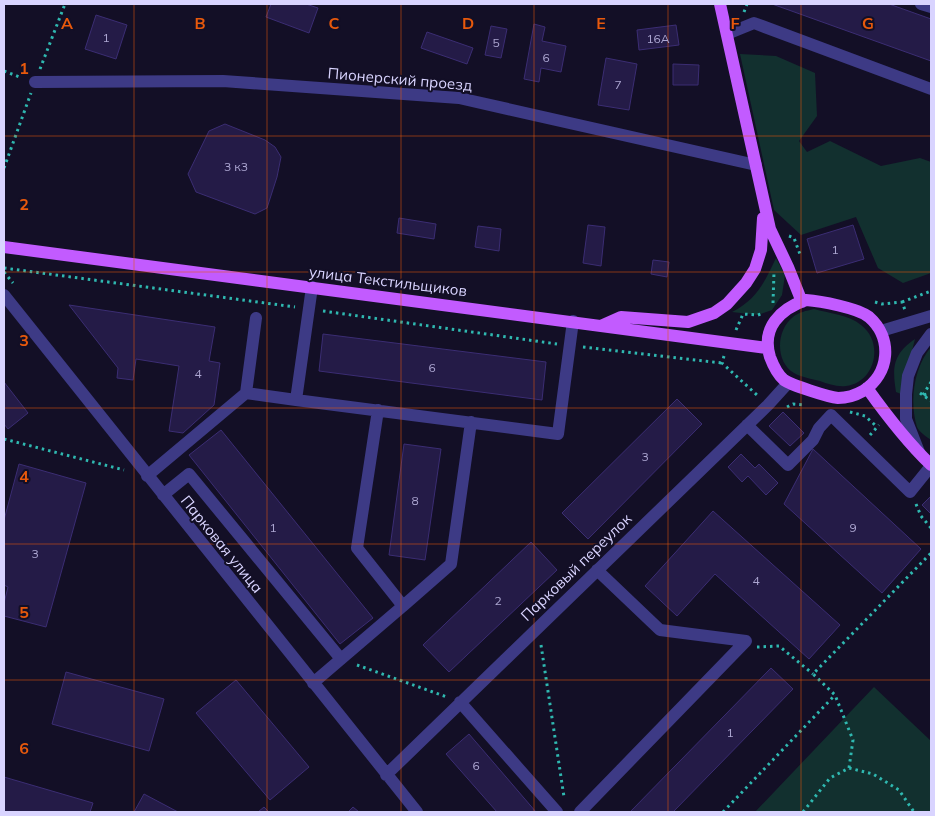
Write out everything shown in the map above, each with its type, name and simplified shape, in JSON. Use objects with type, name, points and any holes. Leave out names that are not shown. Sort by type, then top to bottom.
[{"type":"main road","points":[[720,4],[770,229],[802,302]]},
{"type":"main road","points":[[602,325],[621,317],[688,322],[714,313],[727,304],[746,283],[755,269],[761,250],[764,203]]},
{"type":"main road","name":"улица Текстильщиков","points":[[4,247],[767,348]]},
{"type":"main road","points":[[814,300],[868,316],[881,331],[887,356],[884,368],[879,376],[867,388],[850,396],[839,398],[788,383],[776,370],[767,348],[769,334],[778,317],[791,306],[814,300]]},
{"type":"main road","points":[[867,388],[888,417],[931,466]]},
{"type":"street","points":[[922,4],[931,7]]},
{"type":"street","points":[[727,34],[754,23],[931,89]]},
{"type":"street","name":"Пионерский проезд","points":[[35,82],[223,81],[458,98],[756,165]]},
{"type":"street","points":[[296,400],[312,288]]},
{"type":"street","name":"Парковая улица","points":[[4,295],[417,812]]},
{"type":"street","points":[[881,331],[931,316]]},
{"type":"street","points":[[147,476],[246,393],[256,318]]},
{"type":"street","points":[[246,393],[558,434],[573,321]]},
{"type":"street","points":[[920,454],[906,419],[906,394],[908,376],[918,353],[931,334]]},
{"type":"street","name":"Парковый переулок","points":[[386,774],[747,425],[788,383]]},
{"type":"street","points":[[378,410],[357,548],[403,606]]},
{"type":"street","points":[[747,425],[788,465],[813,440],[819,428],[831,416],[910,492],[931,466]]},
{"type":"street","points":[[313,684],[450,564],[472,422]]},
{"type":"street","points":[[163,496],[189,474],[341,659]]},
{"type":"street","points":[[580,812],[746,640],[660,630],[597,570]]},
{"type":"street","points":[[460,702],[561,807]]},
{"type":"path","points":[[4,72],[35,82]]},
{"type":"path","points":[[770,229],[794,238],[803,264]]},
{"type":"path","points":[[4,268],[569,346],[722,363]]},
{"type":"path","points":[[873,302],[882,304],[902,302],[931,291]]},
{"type":"path","points":[[902,302],[911,322]]},
{"type":"path","points":[[923,395],[931,382]]},
{"type":"path","points":[[923,395],[931,394]]},
{"type":"path","points":[[923,395],[931,401]]},
{"type":"path","points":[[4,439],[147,476]]},
{"type":"path","points":[[910,492],[921,516],[931,528]]},
{"type":"path","points":[[813,674],[931,553]]},
{"type":"path","points":[[538,626],[561,807]]},
{"type":"path","points":[[752,647],[779,646],[835,695],[853,740],[849,768]]},
{"type":"path","points":[[341,659],[460,702]]},
{"type":"path","points":[[723,812],[835,695]]},
{"type":"path","points":[[803,812],[830,778],[849,768],[874,774],[899,790],[914,812]]},
{"type":"green space","points":[[740,54],[776,56],[815,73],[817,116],[799,141],[807,152],[830,141],[881,166],[920,158],[931,162],[931,273],[903,283],[878,268],[856,217],[801,235],[774,210]]},
{"type":"green space","points":[[776,258],[785,275],[782,295],[772,310],[758,315],[732,312],[748,302],[759,290]]},
{"type":"green space","points":[[814,309],[851,319],[868,332],[873,341],[873,360],[870,369],[856,383],[839,386],[803,377],[794,373],[783,361],[780,346],[783,330],[787,323],[798,314]]},
{"type":"green space","points":[[915,339],[901,394],[896,392],[894,368],[902,350]]},
{"type":"green space","points":[[931,347],[931,440],[921,433],[917,427],[913,396],[917,374],[925,355]]},
{"type":"green space","points":[[874,687],[931,741],[931,812],[755,812]]},
{"type":"building","points":[[271,4],[306,4],[318,8],[309,33],[266,17]]},
{"type":"building","points":[[772,4],[889,4],[931,19],[931,61]]},
{"type":"building","points":[[96,15],[127,25],[116,59],[85,49]]},
{"type":"building","points":[[534,24],[545,27],[542,41],[566,46],[561,72],[541,68],[539,82],[524,79]]},
{"type":"building","points":[[676,25],[679,45],[639,50],[637,30]]},
{"type":"building","points":[[491,26],[507,29],[501,58],[485,55]]},
{"type":"building","points":[[427,32],[473,48],[467,64],[421,48]]},
{"type":"building","points":[[606,58],[637,64],[629,110],[598,105]]},
{"type":"building","points":[[673,64],[699,65],[698,85],[673,85]]},
{"type":"building","points":[[225,124],[265,140],[275,147],[281,157],[267,208],[255,214],[196,192],[188,174],[209,131]]},
{"type":"building","points":[[399,218],[436,224],[434,239],[397,233]]},
{"type":"building","points":[[588,225],[605,227],[601,266],[583,263]]},
{"type":"building","points":[[853,225],[864,259],[817,273],[807,239]]},
{"type":"building","points":[[478,226],[501,229],[499,251],[475,247]]},
{"type":"building","points":[[653,260],[669,262],[667,277],[651,274]]},
{"type":"building","points":[[69,305],[215,327],[209,361],[220,363],[214,405],[183,433],[169,431],[179,366],[136,359],[133,380],[117,378],[118,368]]},
{"type":"building","points":[[323,334],[546,362],[542,400],[319,371]]},
{"type":"building","points":[[4,382],[28,413],[8,429],[4,424]]},
{"type":"building","points":[[677,399],[702,424],[588,539],[562,513]]},
{"type":"building","points":[[783,412],[804,433],[790,446],[769,426]]},
{"type":"building","points":[[221,430],[373,618],[340,644],[189,455]]},
{"type":"building","points":[[404,444],[441,449],[425,560],[389,555]]},
{"type":"building","points":[[813,449],[921,549],[882,593],[784,504]]},
{"type":"building","points":[[741,454],[755,468],[759,464],[778,483],[766,495],[748,476],[742,482],[728,467]]},
{"type":"building","points":[[19,464],[86,483],[46,627],[4,616],[4,603],[8,587],[4,585],[4,520]]},
{"type":"building","points":[[931,496],[931,514],[922,505]]},
{"type":"building","points":[[713,511],[840,625],[809,659],[715,574],[677,616],[645,586]]},
{"type":"building","points":[[531,542],[557,570],[449,672],[423,645]]},
{"type":"building","points":[[771,668],[793,689],[673,812],[630,812]]},
{"type":"building","points":[[66,672],[164,699],[149,751],[52,724]]},
{"type":"building","points":[[236,680],[309,767],[270,800],[196,713]]},
{"type":"building","points":[[469,734],[536,812],[497,812],[446,754]]},
{"type":"building","points":[[4,777],[93,803],[90,812],[4,812]]},
{"type":"building","points":[[144,794],[178,812],[134,812]]},
{"type":"building","points":[[264,807],[269,812],[258,812]]},
{"type":"building","points":[[353,807],[359,812],[348,812]]}]
